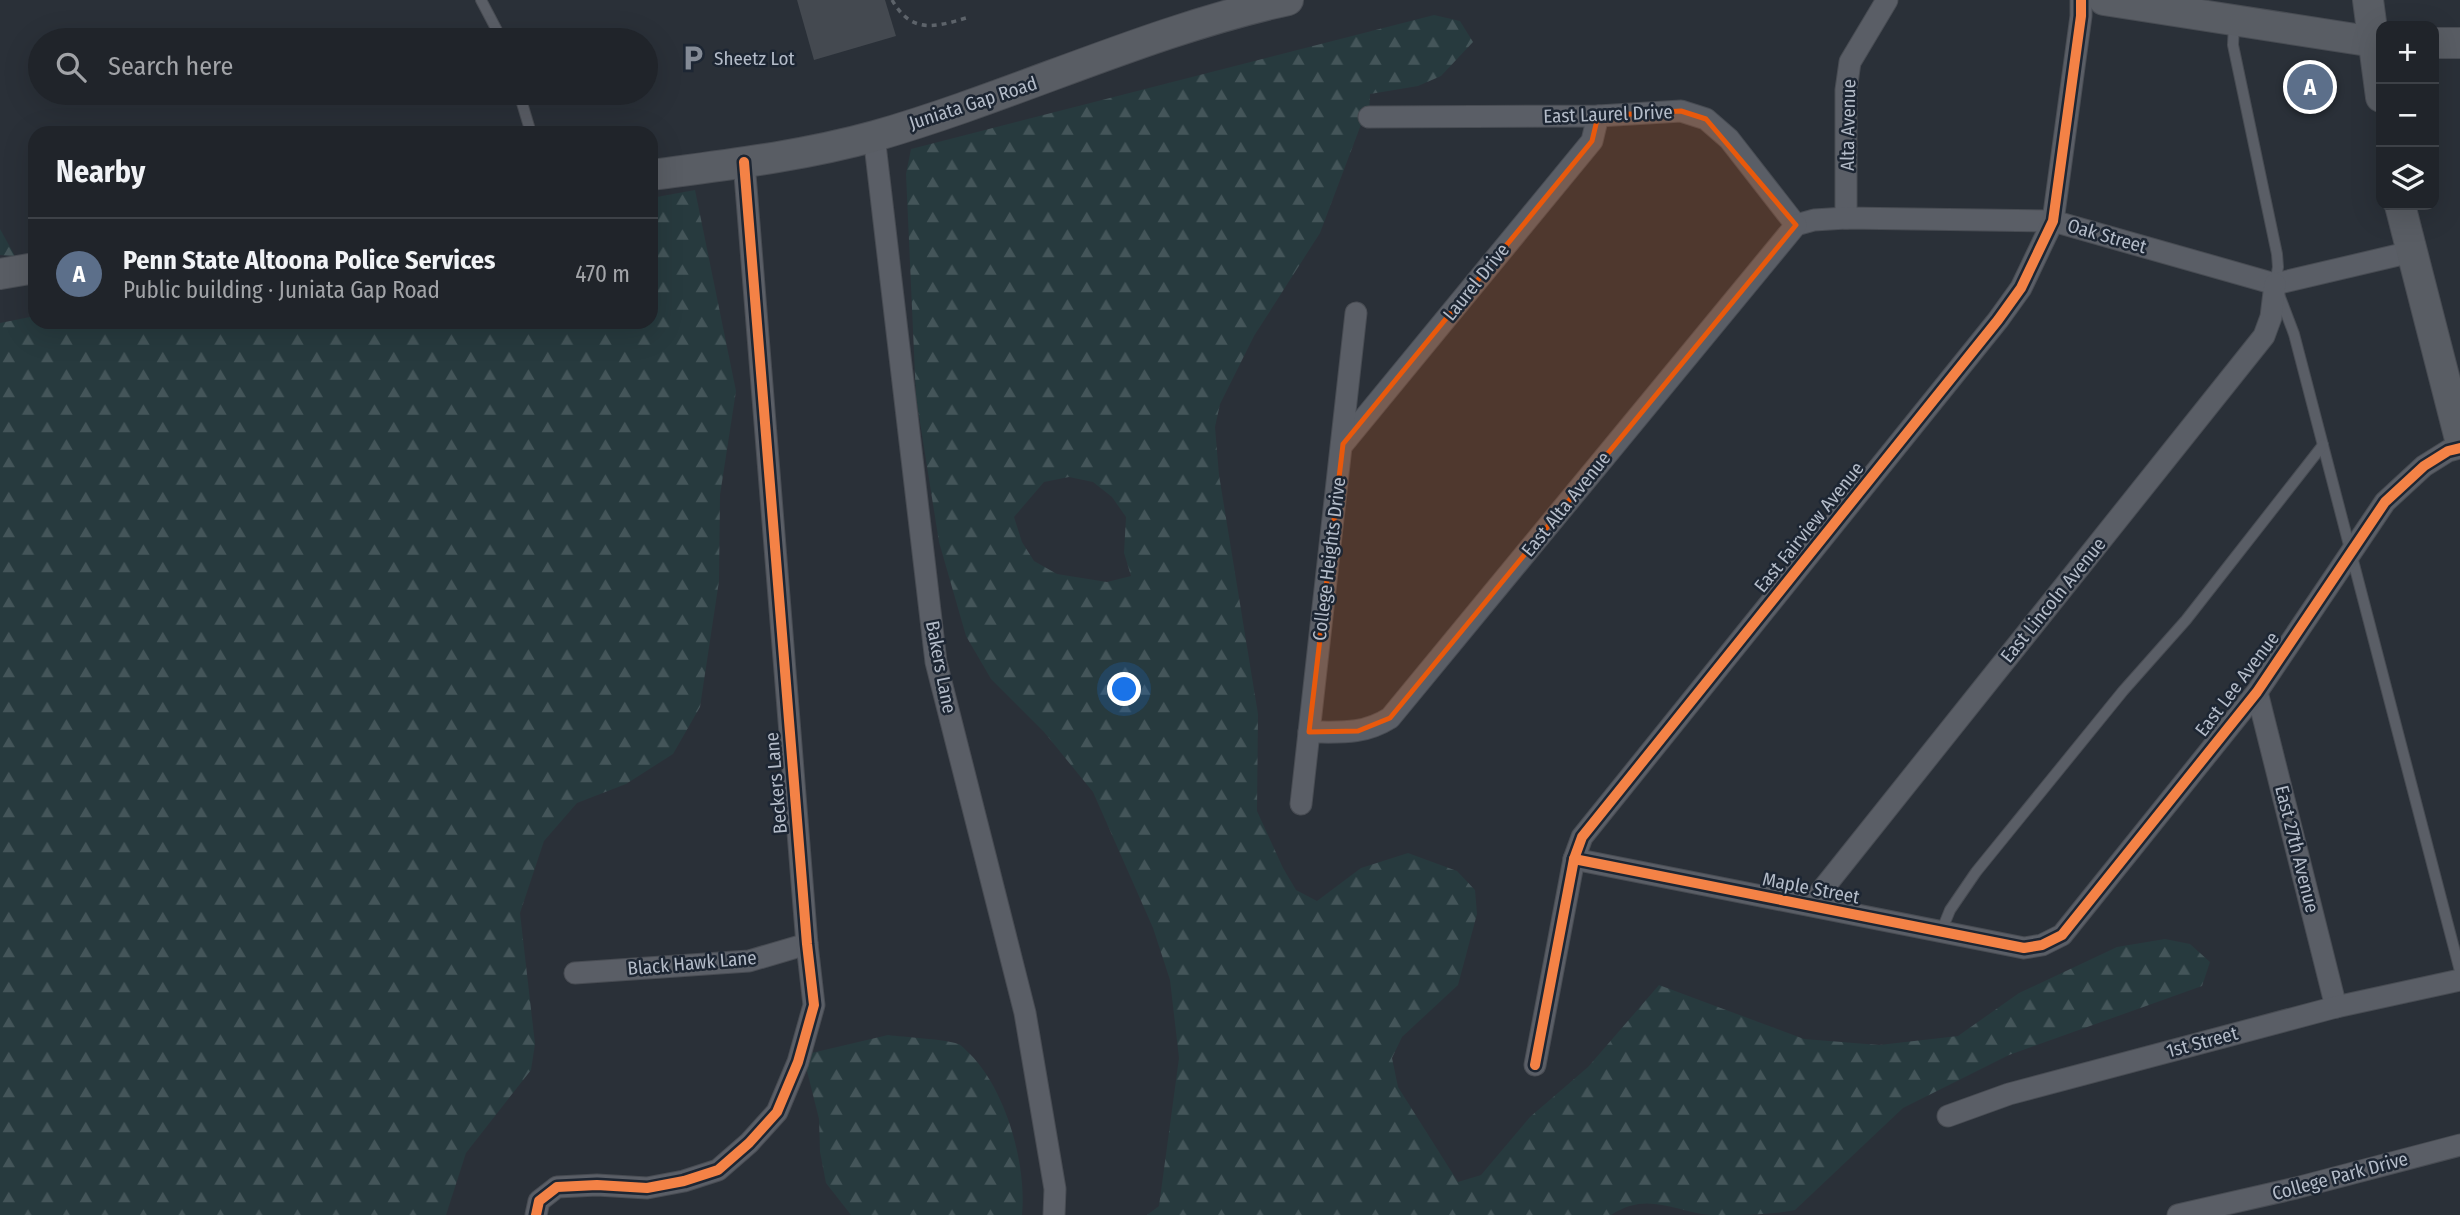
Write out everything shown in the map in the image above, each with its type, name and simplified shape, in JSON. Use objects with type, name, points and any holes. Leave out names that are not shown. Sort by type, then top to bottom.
[{"type":"main road","name":"Juniata Gap Road","points":[[658,174],[744,162],[874,136],[1238,11],[1288,0]]},
{"type":"main road","points":[[2104,0],[2376,43]]},
{"type":"main road","points":[[2368,0],[2376,34]]},
{"type":"main road","points":[[2439,43],[2460,43]]},
{"type":"main road","points":[[2401,210],[2460,439]]},
{"type":"main road","points":[[0,274],[28,269]]},
{"type":"street","name":"Alta Avenue","points":[[1846,218],[1846,90],[1850,62],[1887,0]]},
{"type":"street","name":"East Fairview Avenue","points":[[1535,1065],[1574,859],[1582,837],[2021,288],[2053,221],[2081,0]]},
{"type":"street","name":"East Laurel Drive","points":[[1369,117],[1598,116],[1681,111],[1706,118],[1728,139],[1796,225]]},
{"type":"street","name":"Laurel Drive","points":[[1343,444],[1592,141],[1598,116]]},
{"type":"street","name":"Bakers Lane","points":[[874,136],[936,662],[1025,1013],[1055,1189],[1054,1215]]},
{"type":"street","name":"Beckers Lane","points":[[536,1215],[538,1201],[557,1187],[597,1185],[647,1188],[684,1181],[718,1170],[749,1143],[777,1112],[798,1062],[814,1005],[744,162]]},
{"type":"street","name":"Oak Street","points":[[1796,225],[1814,220],[1846,218],[2053,221],[2275,284],[2412,252]]},
{"type":"street","name":"East Alta Avenue","points":[[1309,732],[1358,732],[1375,727],[1390,718],[1796,225]]},
{"type":"street","name":"East Lincoln Avenue","points":[[1810,905],[2264,336],[2271,317],[2275,284]]},
{"type":"street","name":"College Heights Drive","points":[[1301,804],[1356,313]]},
{"type":"street","name":"East Lee Avenue","points":[[2042,946],[2062,935],[2257,692],[2385,502],[2404,482],[2440,456],[2460,448]]},
{"type":"street","name":"East 27th Avenue","points":[[2257,692],[2336,1007]]},
{"type":"street","name":"Maple Street","points":[[1574,859],[2024,948],[2042,946]]},
{"type":"street","name":"Black Hawk Lane","points":[[575,972],[749,961],[807,944]]},
{"type":"street","name":"1st Street","points":[[1948,1116],[2010,1094],[2336,1007],[2460,980]]},
{"type":"street","name":"College Park Drive","points":[[2178,1215],[2296,1188],[2460,1145]]},
{"type":"lane","points":[[481,0],[496,28]]},
{"type":"lane","points":[[2234,21],[2233,45],[2277,254],[2275,284],[2294,334],[2460,971]]},
{"type":"lane","points":[[523,105],[529,126]]},
{"type":"lane","points":[[1941,932],[1950,910],[1976,872],[2123,691],[2186,620],[2323,445]]},
{"type":"path","points":[[892,0],[903,15],[918,25],[942,24],[965,18]]},
{"type":"highlighted area","points":[[1681,111],[1706,119],[1796,225],[1390,718],[1358,731],[1309,732],[1343,444],[1592,141],[1598,116]]},
{"type":"green space","points":[[1434,15],[1460,21],[1473,42],[1441,76],[1418,86],[1370,94],[1369,117],[1362,122],[1320,233],[1254,336],[1220,404],[1215,427],[1219,475],[1258,714],[1257,811],[1283,868],[1296,890],[1317,901],[1361,868],[1408,853],[1457,871],[1475,890],[1477,914],[1458,985],[1402,1037],[1392,1058],[1398,1087],[1458,1182],[1481,1175],[1530,1117],[1588,1067],[1659,985],[1804,1039],[1879,1045],[1958,1036],[2019,993],[2117,947],[2165,939],[2190,944],[2210,962],[2202,986],[2009,1055],[1903,1108],[1795,1210],[1765,1214],[1710,1215],[1648,1203],[1636,1204],[1611,1215],[1147,1215],[1159,1206],[1179,1058],[1170,980],[1153,928],[1093,792],[1044,732],[991,679],[966,636],[939,542],[916,397],[906,174],[911,149]],"holes":[[[1069,477],[1093,482],[1112,497],[1126,517],[1124,553],[1131,576],[1107,582],[1057,574],[1034,561],[1022,542],[1014,517],[1044,482]]]},
{"type":"green space","points":[[695,190],[736,391],[720,495],[719,581],[700,707],[673,754],[626,784],[577,803],[544,841],[520,913],[535,1044],[531,1070],[466,1153],[446,1215],[0,1215],[0,323],[28,317],[28,329],[658,329],[658,197]]},
{"type":"green space","points":[[0,229],[15,256],[0,255]]},
{"type":"green space","points":[[888,1035],[958,1044],[983,1069],[1004,1108],[1011,1129],[1021,1174],[1022,1215],[851,1215],[826,1183],[820,1152],[819,1119],[803,1055]]},
{"type":"building","points":[[797,0],[885,0],[896,36],[814,60]]},
{"type":"cycle path","points":[[1535,1065],[1574,859],[1582,837],[2021,288],[2053,221],[2081,0]]},
{"type":"cycle path","points":[[536,1215],[539,1201],[557,1187],[597,1185],[647,1188],[684,1181],[718,1170],[749,1143],[777,1112],[798,1062],[814,1005],[744,162]]},
{"type":"cycle path","points":[[1574,859],[2024,948],[2042,945],[2062,935],[2257,692],[2385,502],[2424,466],[2448,451],[2460,448]]},
{"type":"place","name":"Sheetz Lot","points":[[693,58]]},
{"type":"place","name":"Penn State Altoona Police Services","points":[[2310,87]]}]
